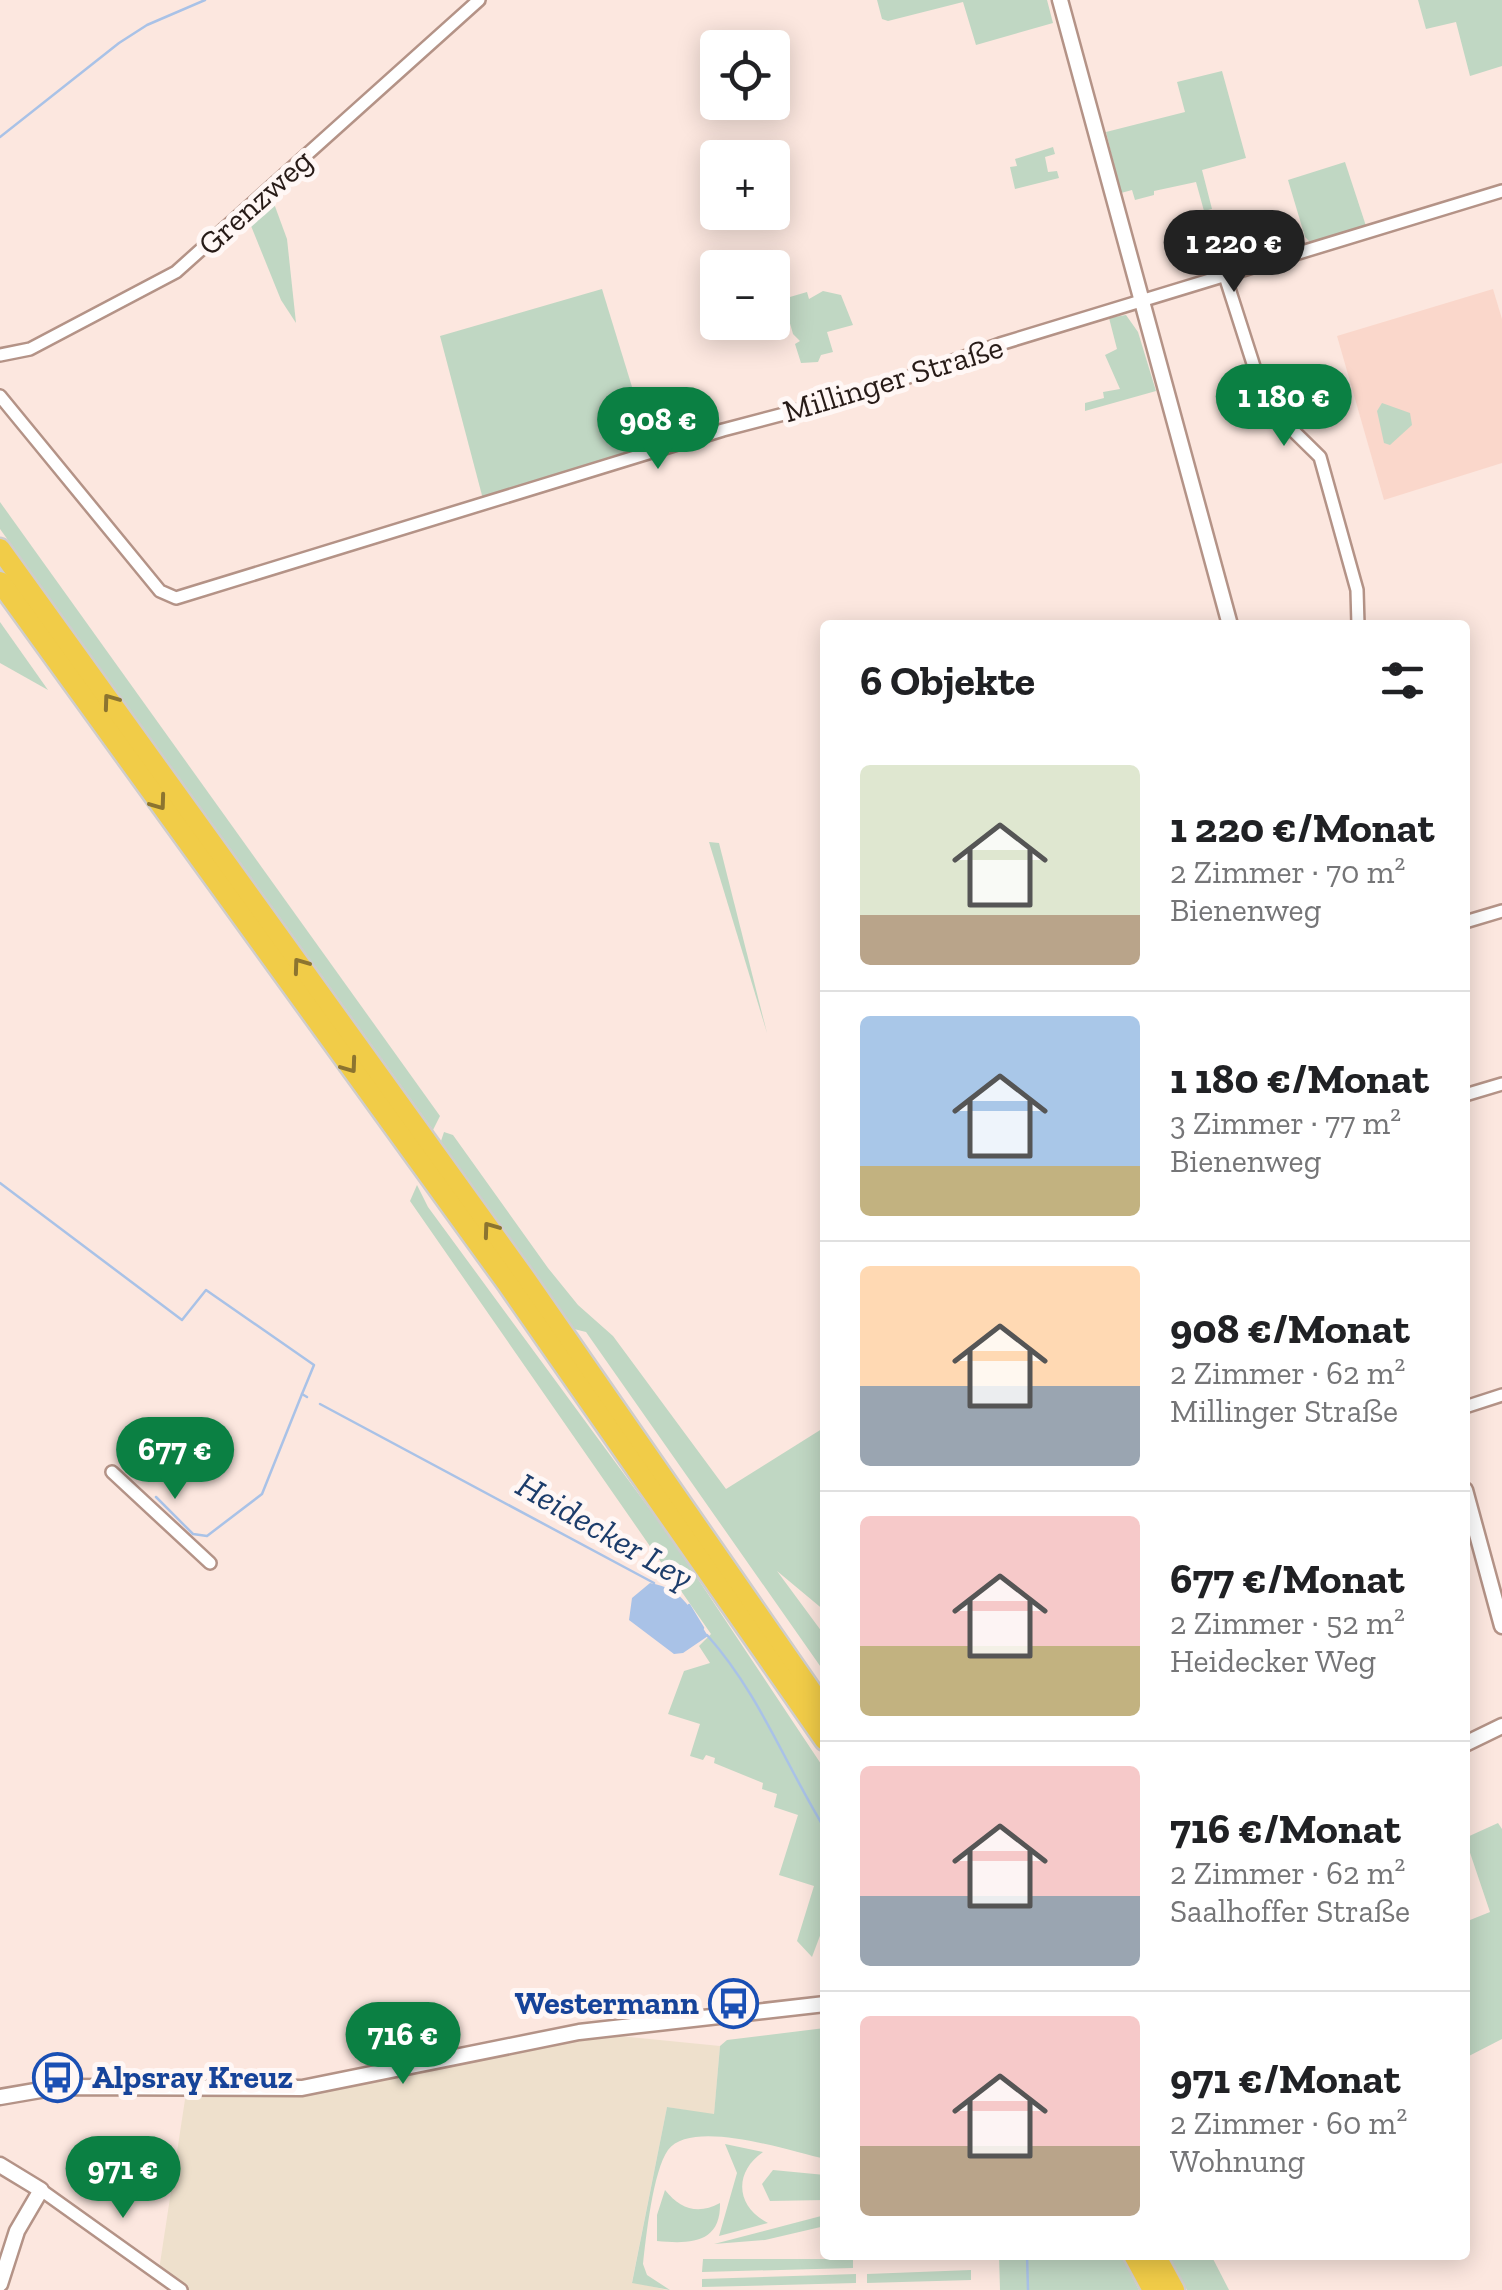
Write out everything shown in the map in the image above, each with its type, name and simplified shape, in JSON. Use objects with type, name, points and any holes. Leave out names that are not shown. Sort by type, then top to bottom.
[{"type":"highway","points":[[0,548],[524,1277],[820,1704]]},
{"type":"highway","points":[[0,582],[507,1283],[820,1733]]},
{"type":"highway","points":[[1137,2260],[1153,2290]]},
{"type":"highway","points":[[1158,2260],[1174,2290]]},
{"type":"street","name":"Grenzweg","points":[[0,355],[30,349],[176,272],[479,0]]},
{"type":"street","points":[[1060,0],[1229,620]]},
{"type":"street","name":"Millinger Straße","points":[[0,396],[168,597],[864,392],[1000,344],[1502,191]]},
{"type":"street","points":[[1225,276],[1266,404],[1320,457],[1357,590],[1358,620]]},
{"type":"street","points":[[1470,920],[1502,910]]},
{"type":"street","points":[[1470,1094],[1502,1084]]},
{"type":"street","points":[[1470,1405],[1502,1395]]},
{"type":"street","points":[[112,1472],[210,1563]]},
{"type":"street","points":[[1470,1508],[1502,1626]]},
{"type":"street","points":[[1470,1742],[1502,1726]]},
{"type":"street","points":[[0,2097],[58,2087],[302,2088],[579,2032],[820,2005]]},
{"type":"street","points":[[0,2164],[182,2290]]},
{"type":"street","points":[[0,2284],[18,2232],[41,2190]]},
{"type":"shaded area","points":[[1493,289],[1502,319],[1502,463],[1384,500],[1337,336]]},
{"type":"shaded area","points":[[579,2032],[720,2046],[714,2115],[667,2107],[632,2282],[667,2290],[170,2290],[157,2283],[186,2093],[297,2089]]},
{"type":"green space","points":[[877,0],[1047,0],[1053,23],[976,45],[963,2],[888,21],[882,19]]},
{"type":"green space","points":[[1418,0],[1502,0],[1502,66],[1470,76],[1456,22],[1426,29]]},
{"type":"green space","points":[[1222,71],[1246,158],[1202,170],[1212,209],[1204,211],[1196,182],[1154,191],[1154,195],[1135,200],[1132,190],[1121,193],[1106,132],[1185,112],[1177,82]]},
{"type":"green space","points":[[1053,147],[1055,154],[1045,157],[1048,172],[1057,171],[1059,178],[1015,189],[1010,167],[1017,166],[1015,159]]},
{"type":"green space","points":[[1345,162],[1366,226],[1311,243],[1305,237],[1288,180]]},
{"type":"green space","points":[[269,190],[287,239],[296,323],[281,300],[245,211]]},
{"type":"green space","points":[[602,289],[652,452],[484,503],[440,336]]},
{"type":"green space","points":[[823,291],[841,295],[853,325],[827,332],[833,352],[821,355],[818,362],[801,363],[795,344],[800,341],[790,324],[790,297],[807,292],[809,299]]},
{"type":"green space","points":[[1126,315],[1138,332],[1156,391],[1085,411],[1085,403],[1104,398],[1103,392],[1120,389],[1105,355],[1117,349],[1109,318]]},
{"type":"green space","points":[[1382,403],[1410,413],[1412,425],[1390,445],[1384,443],[1377,411]]},
{"type":"green space","points":[[0,502],[440,1116],[433,1130],[0,529]]},
{"type":"green space","points":[[0,622],[48,690],[0,663]]},
{"type":"green space","points":[[709,842],[719,843],[767,1033]]},
{"type":"green space","points":[[444,1132],[453,1135],[548,1268],[578,1305],[613,1336],[726,1489],[820,1430],[820,1607],[777,1571],[820,1629],[820,1666],[586,1332],[574,1329],[441,1141]]},
{"type":"green space","points":[[417,1185],[428,1207],[668,1534],[820,1762],[820,1936],[812,1957],[797,1941],[814,1886],[779,1875],[798,1815],[774,1807],[777,1794],[762,1789],[763,1783],[714,1763],[715,1758],[690,1756],[700,1724],[668,1714],[684,1671],[710,1663],[699,1646],[711,1634],[410,1201]]},
{"type":"green space","points":[[1498,1823],[1502,1829],[1502,2039],[1470,2055],[1470,1920],[1490,1912],[1470,1853],[1470,1836]]},
{"type":"green space","points":[[820,2029],[820,2158],[719,2137],[680,2141],[668,2150],[658,2173],[643,2264],[647,2275],[670,2290],[632,2283],[667,2107],[714,2114],[720,2046],[727,2040]]},
{"type":"green space","points":[[725,2144],[763,2152],[747,2169],[742,2189],[749,2208],[768,2223],[719,2236],[737,2173]]},
{"type":"green space","points":[[773,2170],[820,2175],[820,2200],[770,2201],[762,2184]]},
{"type":"green space","points":[[665,2190],[690,2208],[704,2209],[720,2203],[719,2217],[709,2234],[691,2241],[657,2241],[657,2215]]},
{"type":"green space","points":[[820,2216],[820,2227],[765,2240],[714,2244]]},
{"type":"green space","points":[[703,2259],[853,2260],[853,2268],[702,2272]]},
{"type":"green space","points":[[999,2260],[1124,2260],[1139,2290],[1000,2290]]},
{"type":"green space","points":[[1171,2260],[1214,2260],[1229,2290],[1187,2290]]},
{"type":"green space","points":[[971,2270],[971,2280],[867,2283],[867,2274]]},
{"type":"green space","points":[[856,2274],[856,2283],[702,2287],[702,2279]]},
{"type":"water","points":[[650,1583],[678,1595],[708,1636],[683,1653],[674,1654],[629,1620],[632,1598]]},
{"type":"waterway","points":[[0,137],[119,43],[147,25],[205,0]]},
{"type":"waterway","name":"Heidecker Ley","points":[[0,1183],[182,1320],[206,1290],[314,1365],[302,1394],[307,1397]]},
{"type":"waterway","points":[[156,1497],[193,1534],[207,1536],[262,1494],[302,1394]]},
{"type":"waterway","name":"Heidecker Ley","points":[[320,1404],[654,1583]]},
{"type":"waterway","name":"Heidecker Ley","points":[[689,1605],[703,1628]]},
{"type":"waterway","name":"Heidecker Ley","points":[[707,1635],[757,1705],[820,1820]]},
{"type":"waterway","points":[[1027,2260],[1028,2290]]},
{"type":"place","name":"Westermann","points":[[734,2003]]},
{"type":"place","name":"Alpsray Kreuz","points":[[57,2077]]}]
